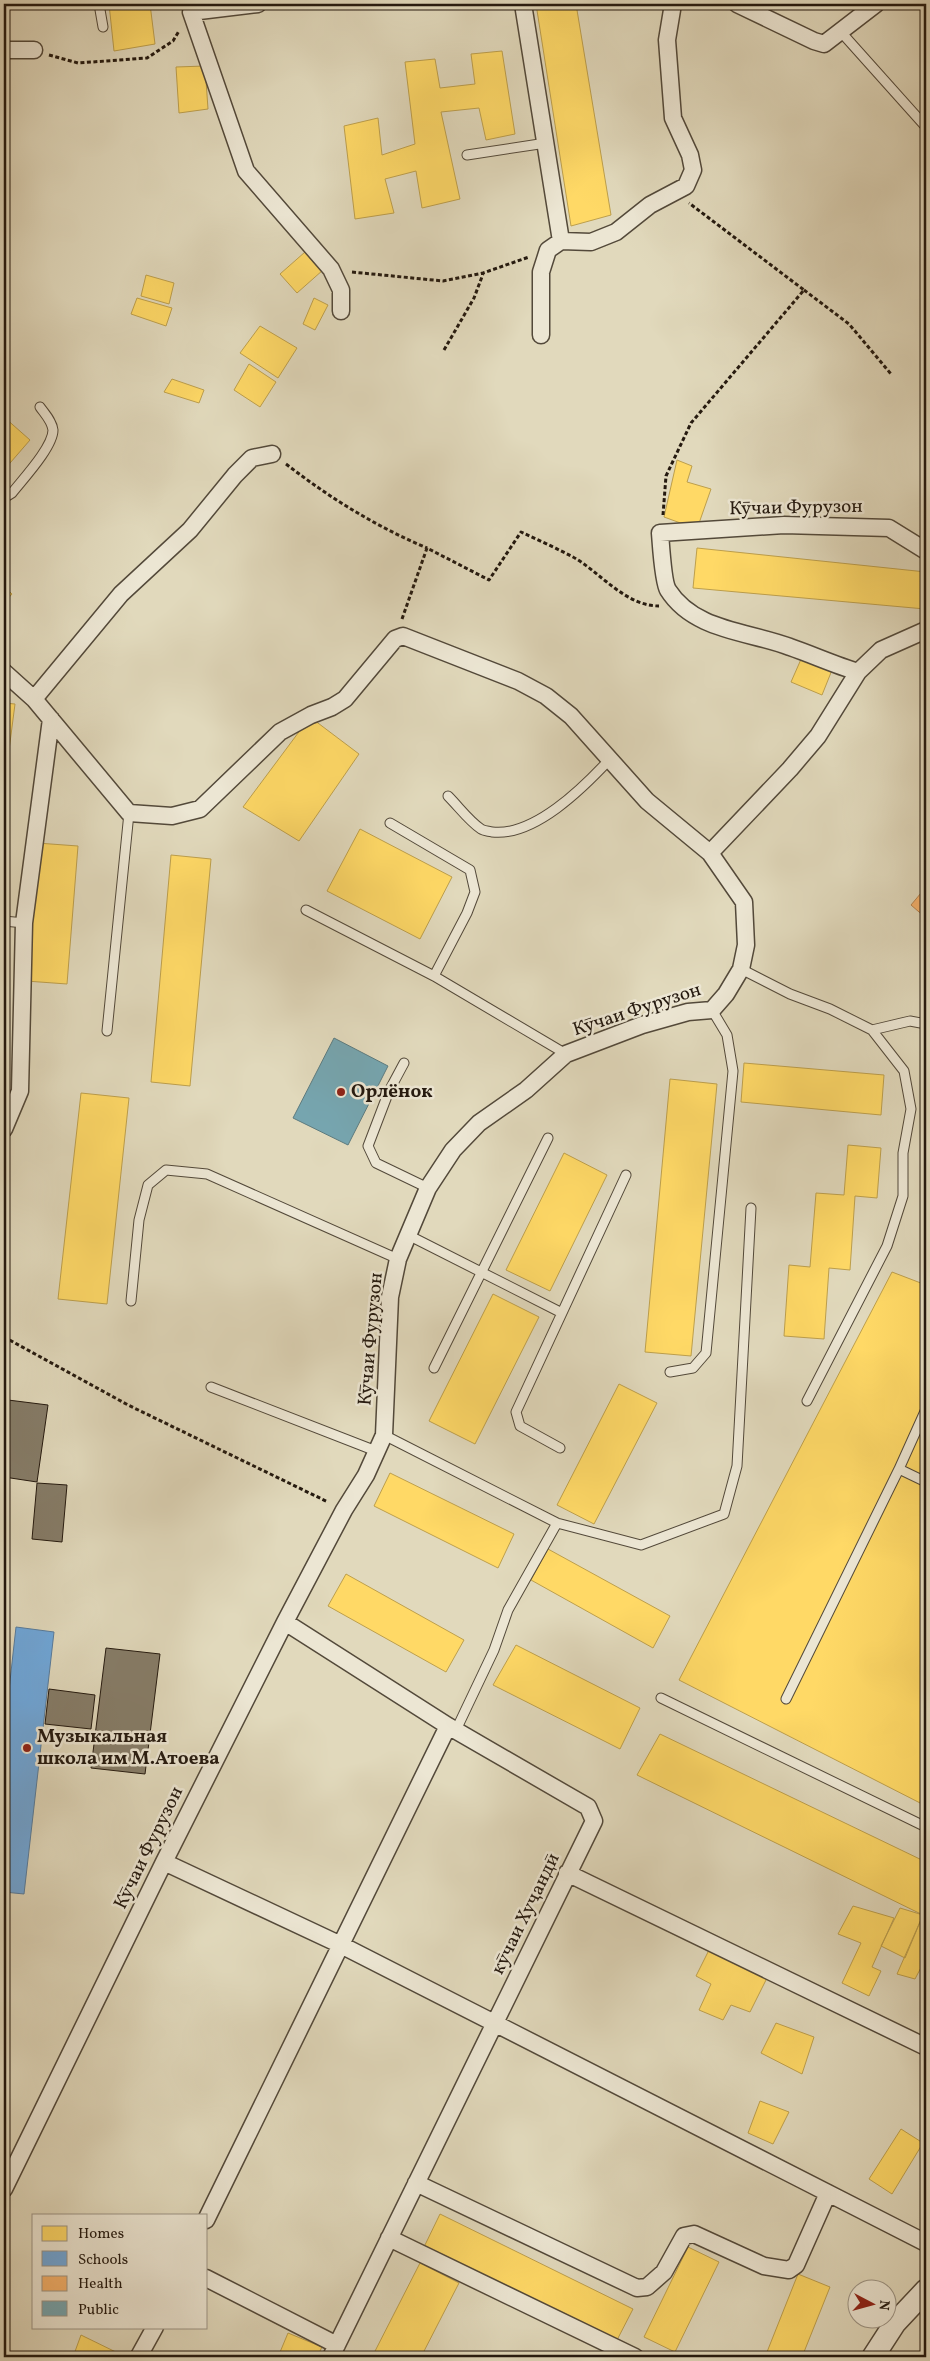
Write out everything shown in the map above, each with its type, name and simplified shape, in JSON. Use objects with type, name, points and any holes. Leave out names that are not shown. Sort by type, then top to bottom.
[{"type":"street","points":[[258,4],[191,12],[246,171],[331,269],[341,290],[341,311]]},
{"type":"street","points":[[523,4],[546,143],[555,245],[541,272],[541,335]]},
{"type":"street","points":[[555,245],[590,242],[616,232],[650,205],[686,186],[693,170],[690,155],[673,118],[667,40],[673,4]]},
{"type":"street","points":[[737,4],[824,44],[876,4]]},
{"type":"street","points":[[4,50],[34,50]]},
{"type":"street","points":[[34,699],[121,594],[190,530],[235,475],[252,458],[272,454]]},
{"type":"street","name":"Кӯчаи Фурузон","points":[[660,533],[784,525],[889,528],[926,551]]},
{"type":"street","points":[[660,533],[667,588],[682,606],[713,624],[740,634],[788,646],[821,660],[858,672]]},
{"type":"street","points":[[710,853],[790,769],[818,736],[858,672],[882,650],[926,630]]},
{"type":"street","name":"Кӯчаи Фурузон","points":[[4,2189],[164,1862],[285,1622],[344,1510],[366,1475],[384,1435],[390,1297],[398,1260],[428,1188],[452,1150],[478,1123],[526,1090],[566,1054],[642,1025],[688,1012],[712,1010],[726,994],[741,969],[746,944],[744,902],[710,853],[647,800],[571,716],[546,696],[518,681],[403,636],[395,639]]},
{"type":"street","points":[[4,672],[34,699],[129,813],[172,816],[200,809],[280,732],[345,699],[395,639]]},
{"type":"street","points":[[4,1129],[20,1091],[24,923],[51,719]]},
{"type":"street","name":"кӯчаи Хуҷандӣ","points":[[285,1622],[452,1728],[588,1808],[594,1821],[334,2351]]},
{"type":"street","points":[[208,2216],[341,1945],[452,1728]]},
{"type":"street","points":[[164,1862],[341,1945],[926,2243]]},
{"type":"street","points":[[567,1873],[926,2047]]},
{"type":"street","points":[[416,2183],[637,2288],[648,2287],[664,2272],[684,2236],[694,2234],[764,2266],[789,2270],[796,2265],[828,2193]]},
{"type":"street","points":[[389,2238],[635,2357]]},
{"type":"street","points":[[208,2279],[334,2351]]},
{"type":"street","points":[[873,2357],[895,2323],[926,2290]]},
{"type":"street","points":[[140,2356],[154,2328]]},
{"type":"lane","points":[[99,4],[103,27]]},
{"type":"lane","points":[[841,32],[926,126]]},
{"type":"lane","points":[[467,155],[546,143]]},
{"type":"lane","points":[[4,498],[12,493],[50,442],[53,431],[50,421],[40,407]]},
{"type":"lane","points":[[448,796],[482,830],[497,832],[518,830],[559,806],[610,760]]},
{"type":"lane","points":[[107,1031],[129,813]]},
{"type":"lane","points":[[390,823],[470,870],[475,892],[467,913],[434,976]]},
{"type":"lane","points":[[306,910],[434,976],[566,1054]]},
{"type":"lane","points":[[4,921],[24,923]]},
{"type":"lane","points":[[741,969],[769,981],[790,994],[830,1009],[872,1030],[904,1070],[911,1109],[902,1153],[902,1196],[887,1246],[807,1401]]},
{"type":"lane","points":[[670,1372],[693,1368],[706,1353],[733,1071],[727,1034],[712,1010]]},
{"type":"lane","points":[[872,1030],[910,1021],[926,1024]]},
{"type":"lane","points":[[404,1064],[389,1091],[368,1146],[376,1163],[428,1188]]},
{"type":"lane","points":[[434,1368],[548,1138]]},
{"type":"lane","points":[[131,1301],[140,1220],[148,1185],[166,1170],[206,1174],[398,1260]]},
{"type":"lane","points":[[560,1448],[520,1426],[516,1412],[626,1175]]},
{"type":"lane","points":[[384,1435],[557,1523],[641,1545],[724,1514],[737,1466],[752,1208]]},
{"type":"lane","points":[[408,1235],[562,1313]]},
{"type":"lane","points":[[211,1387],[376,1451]]},
{"type":"lane","points":[[786,1699],[899,1469],[926,1408]]},
{"type":"lane","points":[[899,1469],[926,1482]]},
{"type":"lane","points":[[452,1728],[494,1650],[508,1610],[557,1523]]},
{"type":"lane","points":[[661,1698],[926,1827]]},
{"type":"path","points":[[34,50],[78,63],[147,58],[173,41],[191,12]]},
{"type":"path","points":[[674,192],[849,324],[891,374]]},
{"type":"path","points":[[331,269],[443,281],[483,273],[555,245]]},
{"type":"path","points":[[444,350],[474,298],[483,273]]},
{"type":"path","points":[[660,533],[666,476],[692,422],[804,290]]},
{"type":"path","points":[[272,454],[326,494],[388,532],[427,548],[489,580],[521,532],[574,558],[623,594],[651,606],[682,606]]},
{"type":"path","points":[[395,639],[427,548]]},
{"type":"path","points":[[4,1337],[128,1405],[344,1510]]},
{"type":"building: Homes","points":[[109,4],[150,4],[155,44],[114,51]]},
{"type":"building: Homes","points":[[536,4],[576,4],[611,215],[571,226]]},
{"type":"building: Homes","points":[[502,51],[515,134],[486,140],[479,108],[441,112],[460,199],[422,208],[416,171],[385,179],[394,213],[355,219],[344,126],[378,118],[382,155],[415,144],[405,62],[435,59],[440,88],[475,84],[471,54]]},
{"type":"building: Homes","points":[[205,66],[208,109],[179,113],[176,67]]},
{"type":"building: Homes","points":[[305,252],[323,270],[297,293],[280,274]]},
{"type":"building: Homes","points":[[146,275],[174,283],[169,304],[141,296]]},
{"type":"building: Homes","points":[[137,298],[172,308],[166,326],[131,314]]},
{"type":"building: Homes","points":[[314,298],[328,305],[315,330],[303,324]]},
{"type":"building: Homes","points":[[260,326],[297,348],[278,378],[240,353]]},
{"type":"building: Homes","points":[[249,364],[276,382],[260,407],[234,390]]},
{"type":"building: Homes","points":[[172,379],[204,390],[199,403],[164,392]]},
{"type":"building: Homes","points":[[4,417],[30,440],[4,470]]},
{"type":"building: Homes","points":[[677,460],[692,466],[687,482],[711,489],[697,529],[664,517]]},
{"type":"building: Homes","points":[[697,548],[926,572],[925,609],[693,588]]},
{"type":"building: Homes","points":[[4,586],[12,594],[4,603]]},
{"type":"building: Homes","points":[[802,657],[832,670],[822,695],[791,682]]},
{"type":"building: Homes","points":[[4,703],[15,704],[4,789]]},
{"type":"building: Homes","points":[[310,717],[359,754],[299,841],[243,807]]},
{"type":"building: Homes","points":[[360,829],[452,877],[420,939],[327,891]]},
{"type":"building: Homes","points":[[37,843],[78,846],[67,984],[26,981]]},
{"type":"building: Homes","points":[[171,855],[211,859],[190,1086],[151,1082]]},
{"type":"building: Homes","points":[[744,1063],[884,1075],[881,1115],[741,1102]]},
{"type":"building: Homes","points":[[670,1079],[717,1084],[691,1356],[645,1352]]},
{"type":"building: Homes","points":[[81,1093],[129,1098],[107,1304],[58,1299]]},
{"type":"building: Homes","points":[[848,1145],[881,1148],[877,1198],[855,1196],[850,1270],[829,1268],[824,1339],[784,1336],[789,1265],[810,1267],[816,1193],[844,1195]]},
{"type":"building: Homes","points":[[564,1153],[607,1175],[550,1291],[506,1270]]},
{"type":"building: Homes","points":[[892,1272],[926,1285],[926,1806],[679,1680]]},
{"type":"building: Homes","points":[[493,1294],[539,1317],[475,1444],[429,1421]]},
{"type":"building: Homes","points":[[619,1384],[657,1403],[594,1524],[557,1505]]},
{"type":"building: Homes","points":[[390,1473],[514,1534],[498,1568],[374,1506]]},
{"type":"building: Homes","points":[[548,1549],[670,1616],[653,1648],[531,1580]]},
{"type":"building: Homes","points":[[346,1574],[464,1640],[446,1672],[328,1606]]},
{"type":"building: Homes","points":[[516,1645],[640,1708],[620,1749],[493,1685]]},
{"type":"building: Homes","points":[[660,1734],[926,1862],[926,1909],[923,1915],[637,1775]]},
{"type":"building: Homes","points":[[853,1906],[894,1918],[872,1967],[881,1971],[869,1996],[842,1983],[861,1943],[838,1934]]},
{"type":"building: Homes","points":[[900,1908],[923,1915],[905,1958],[881,1946]]},
{"type":"building: Homes","points":[[923,1915],[926,1915],[926,1958],[915,1979],[897,1974]]},
{"type":"building: Homes","points":[[712,1944],[768,1976],[750,2012],[731,2005],[723,2020],[699,2010],[711,1984],[696,1976]]},
{"type":"building: Homes","points":[[776,2023],[814,2037],[802,2074],[761,2053]]},
{"type":"building: Homes","points":[[760,2101],[789,2112],[773,2144],[748,2133]]},
{"type":"building: Homes","points":[[901,2129],[923,2143],[892,2194],[869,2179]]},
{"type":"building: Homes","points":[[440,2214],[633,2309],[616,2342],[424,2247]]},
{"type":"building: Homes","points":[[688,2247],[719,2262],[675,2352],[644,2337]]},
{"type":"building: Homes","points":[[420,2263],[459,2283],[421,2357],[372,2357]]},
{"type":"building: Homes","points":[[798,2274],[830,2287],[802,2357],[765,2357]]},
{"type":"building: Homes","points":[[288,2333],[322,2347],[317,2357],[278,2357]]},
{"type":"building: Homes","points":[[81,2335],[124,2356],[73,2357]]},
{"type":"building: Schools","points":[[16,1627],[54,1632],[24,1894],[4,1892],[4,1735]]},
{"type":"building: Health","points":[[926,887],[926,918],[911,905]]},
{"type":"building: Public","name":"Орлёнок","points":[[334,1038],[388,1066],[348,1145],[293,1118]]},
{"type":"building: Other","points":[[8,1400],[48,1405],[37,1482],[4,1477],[4,1431]]},
{"type":"building: Other","points":[[37,1483],[67,1485],[62,1542],[32,1539]]},
{"type":"building: Other","points":[[106,1648],[160,1654],[145,1774],[91,1768]]},
{"type":"building: Other","points":[[49,1689],[95,1695],[91,1729],[45,1724]]},
{"type":"place","name":"Орлёнок","points":[[341,1092]]},
{"type":"place","name":"Музыкальная школа им М.Атоева","points":[[27,1748]]}]
